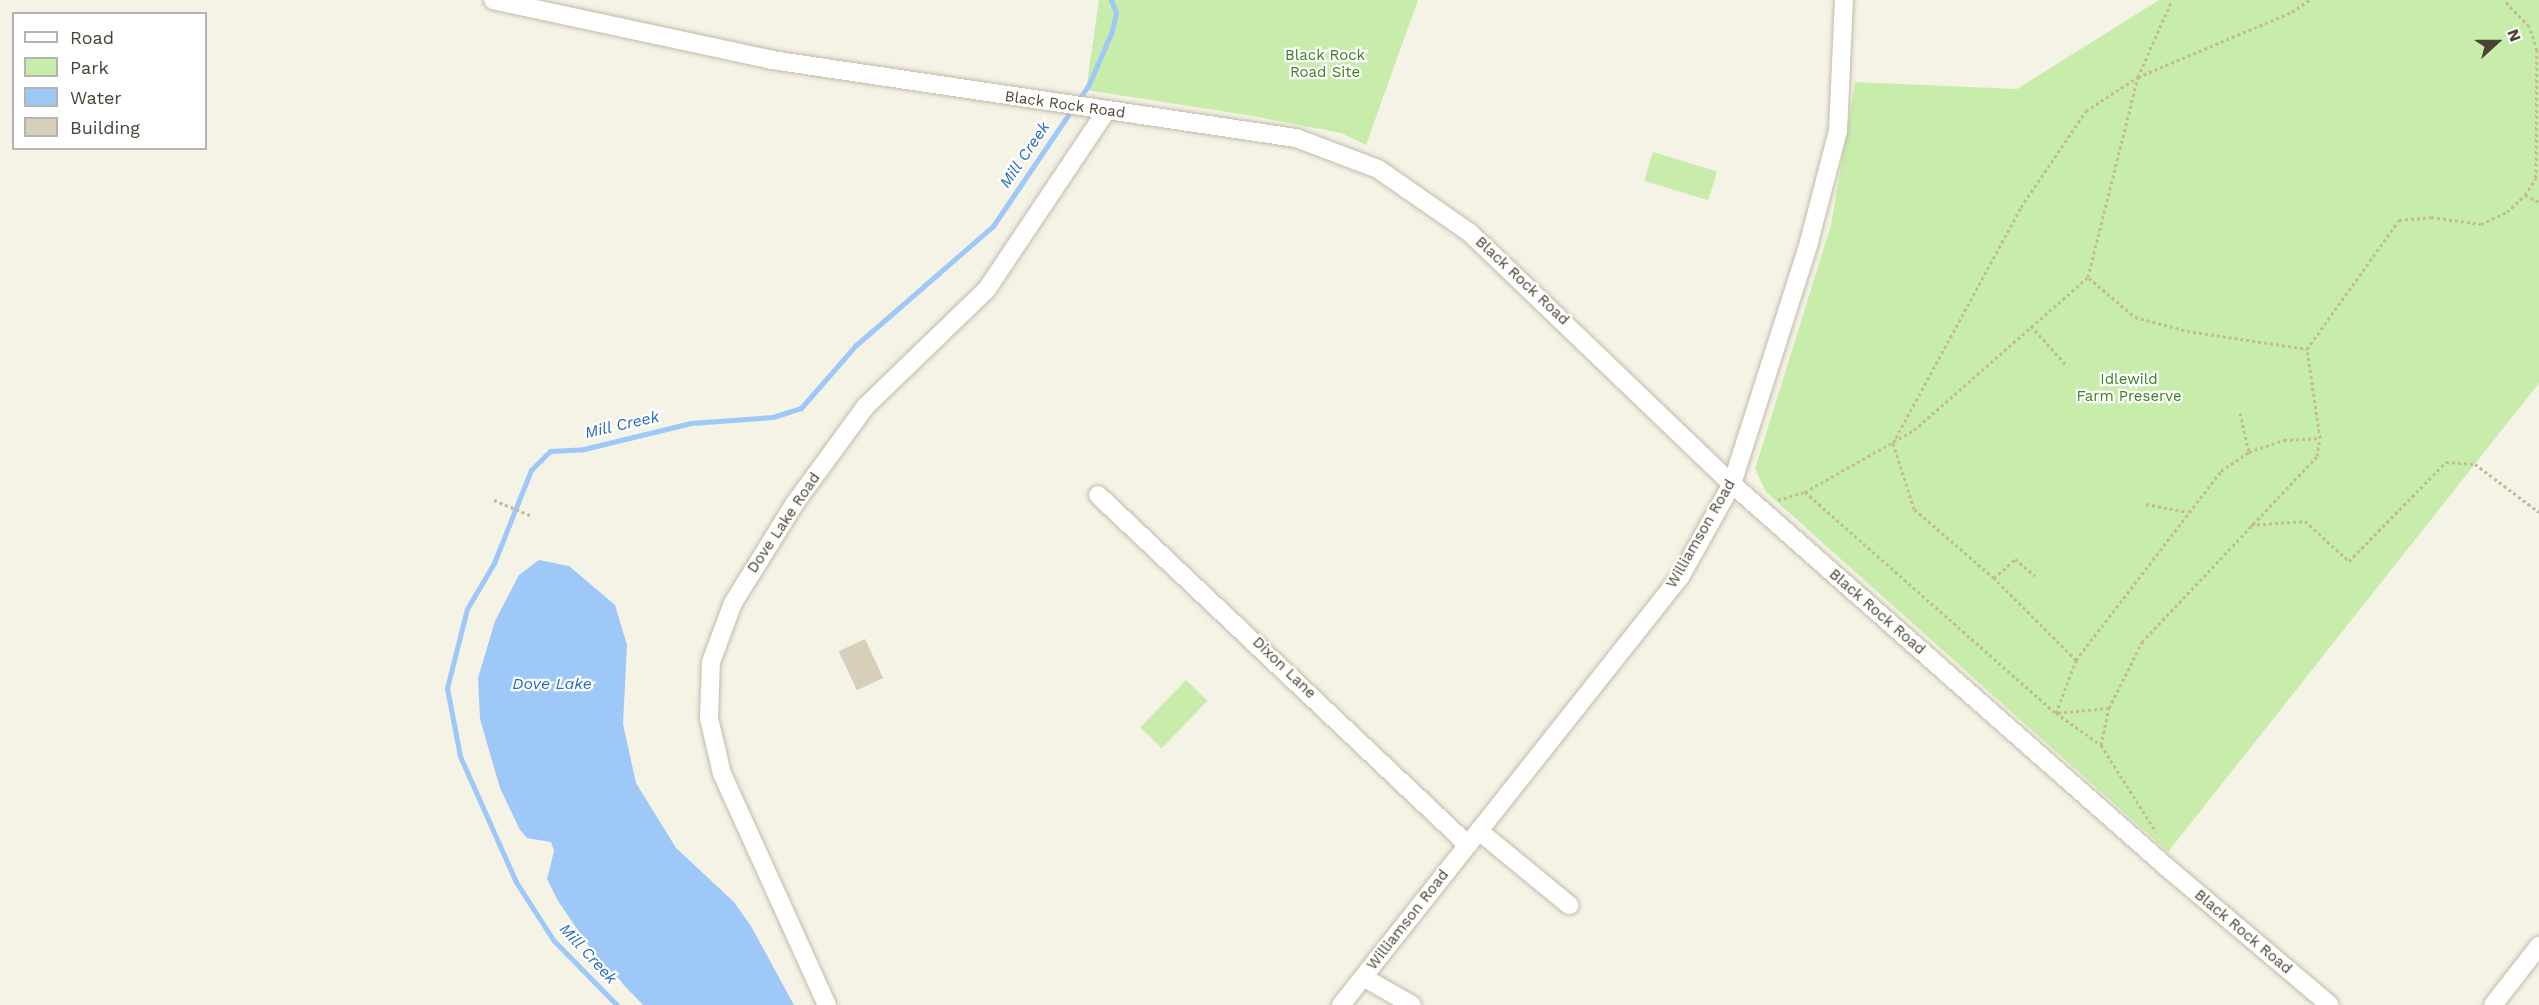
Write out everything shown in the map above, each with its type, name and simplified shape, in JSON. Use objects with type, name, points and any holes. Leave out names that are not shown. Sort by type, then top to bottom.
[{"type":"street","name":"Black Rock Road","points":[[493,0],[771,60],[1296,138],[1339,151],[1410,188],[1519,277],[1732,484],[2170,870],[2330,1005]]},
{"type":"street","name":"Williamson Road","points":[[1341,1005],[1680,577],[1732,484],[1809,242],[1838,131],[1844,0]]},
{"type":"street","name":"Dove Lake Road","points":[[828,1005],[723,774],[708,718],[711,662],[733,603],[795,503],[866,406],[987,289],[1106,111]]},
{"type":"street","name":"Dixon Lane","points":[[1098,495],[1474,838],[1569,905]]},
{"type":"street","points":[[2493,1005],[2539,946]]},
{"type":"street","points":[[1363,977],[1412,1005]]},
{"type":"path","points":[[1758,507],[1805,492],[1893,443],[2088,277],[2138,77],[2172,0]]},
{"type":"path","points":[[2076,660],[1994,578],[1914,509],[1893,443],[1936,357],[2054,153],[2086,111],[2138,77],[2292,12],[2309,0]]},
{"type":"path","points":[[2101,745],[2109,708],[2142,642],[2317,456],[2320,438],[2307,349],[2399,220],[2431,217],[2481,224],[2508,212],[2525,195],[2536,178],[2537,50],[2529,26],[2504,0]]},
{"type":"path","points":[[2525,195],[2539,202]]},
{"type":"path","points":[[2088,277],[2135,316],[2187,331],[2307,349]]},
{"type":"path","points":[[2031,326],[2067,366]]},
{"type":"path","points":[[2240,413],[2249,452]]},
{"type":"path","points":[[2056,713],[2076,660],[2221,471],[2249,452],[2284,440],[2320,438]]},
{"type":"path","points":[[2250,525],[2305,521],[2349,561],[2446,462],[2475,464],[2539,512]]},
{"type":"path","points":[[1805,492],[2056,713],[2101,745],[2158,835]]},
{"type":"path","points":[[494,500],[530,515]]},
{"type":"path","points":[[2146,504],[2189,512]]},
{"type":"path","points":[[1994,578],[2015,559],[2035,576]]},
{"type":"path","points":[[2056,713],[2109,708]]},
{"type":"green space","name":"Black Rock Road Site","points":[[1099,0],[1418,0],[1366,145],[1341,133],[1247,115],[1086,90]]},
{"type":"green space","name":"Idlewild Farm Preserve","points":[[2159,0],[2539,0],[2539,383],[2168,852],[1766,492],[1755,469],[1831,225],[1855,82],[2017,89]]},
{"type":"green space","points":[[1653,152],[1717,172],[1708,200],[1644,181]]},
{"type":"green space","points":[[1186,680],[1208,701],[1162,748],[1140,727]]},
{"type":"water","name":"Dove Lake","points":[[539,560],[569,566],[615,605],[627,645],[623,724],[636,783],[676,848],[734,902],[751,926],[794,1005],[643,1005],[595,955],[558,901],[547,879],[554,851],[551,842],[527,838],[520,830],[500,788],[480,719],[478,678],[495,621],[519,575]]},
{"type":"building","points":[[865,639],[883,678],[857,690],[839,651]]},
{"type":"waterway","name":"Mill Creek","points":[[617,1005],[554,941],[516,882],[460,756],[447,688],[467,609],[494,563],[531,470],[550,451],[584,449],[691,423],[773,417],[801,408],[855,346],[993,226],[1089,84],[1112,31],[1116,12],[1111,0]]}]
